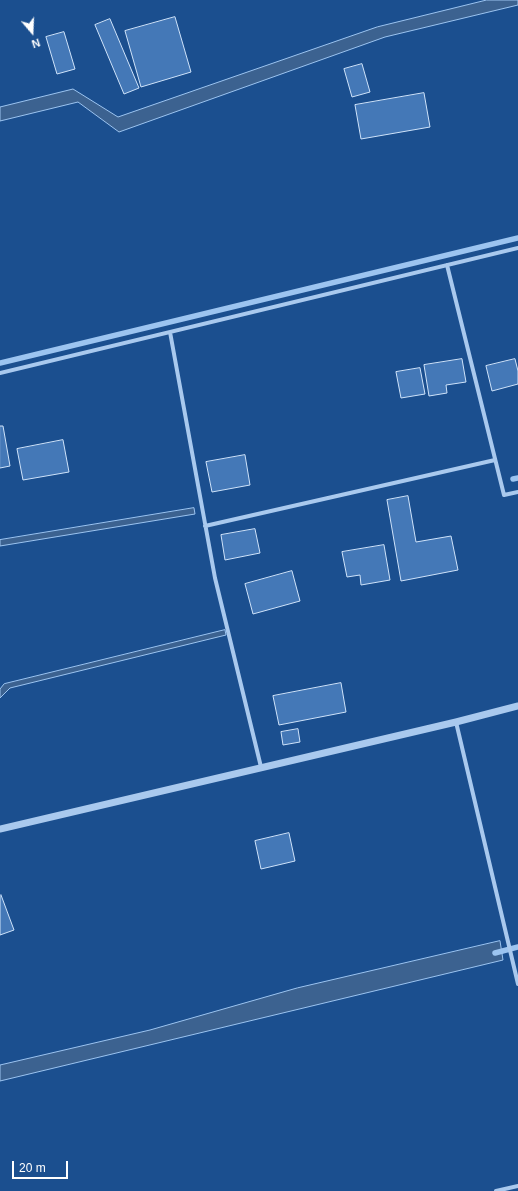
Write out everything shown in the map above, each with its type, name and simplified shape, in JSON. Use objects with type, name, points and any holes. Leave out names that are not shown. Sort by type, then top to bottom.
[{"type":"street","points":[[0,373],[518,248]]},
{"type":"street","points":[[447,265],[504,495],[518,492]]},
{"type":"street","points":[[170,332],[215,578],[261,767]]},
{"type":"street","points":[[205,526],[495,460]]},
{"type":"street","points":[[0,829],[456,722],[518,706]]},
{"type":"street","points":[[456,722],[518,984]]},
{"type":"street","points":[[496,1191],[518,1186]]},
{"type":"water","points":[[487,0],[518,0],[518,5],[385,37],[119,132],[78,102],[0,121],[0,107],[73,89],[118,117],[377,27]]},
{"type":"water","points":[[194,508],[195,514],[0,546],[0,540]]},
{"type":"water","points":[[225,630],[226,635],[10,688],[0,698],[0,689],[4,684]]},
{"type":"water","points":[[500,941],[503,960],[0,1081],[0,1065],[150,1030],[297,988]]},
{"type":"building","points":[[175,17],[191,72],[141,87],[125,31]]},
{"type":"building","points":[[110,19],[139,88],[124,94],[95,25]]},
{"type":"building","points":[[64,32],[75,69],[57,74],[46,37]]},
{"type":"building","points":[[362,64],[370,92],[352,97],[344,69]]},
{"type":"building","points":[[424,93],[430,127],[361,139],[355,105]]},
{"type":"building","points":[[462,359],[466,382],[446,385],[447,393],[429,396],[424,365]]},
{"type":"building","points":[[515,359],[518,371],[518,384],[492,391],[486,366]]},
{"type":"building","points":[[420,368],[425,394],[401,398],[396,372]]},
{"type":"building","points":[[0,426],[3,426],[10,466],[0,468]]},
{"type":"building","points":[[63,440],[69,472],[23,480],[17,449]]},
{"type":"building","points":[[245,455],[250,485],[212,492],[206,462]]},
{"type":"building","points":[[408,496],[416,542],[451,536],[458,570],[401,581],[387,500]]},
{"type":"building","points":[[255,529],[260,553],[225,560],[221,535]]},
{"type":"building","points":[[384,545],[390,580],[361,585],[360,575],[347,577],[342,552]]},
{"type":"building","points":[[292,571],[300,601],[253,614],[245,584]]},
{"type":"building","points":[[341,683],[346,712],[279,725],[273,696]]},
{"type":"building","points":[[298,729],[300,742],[283,745],[281,732]]},
{"type":"building","points":[[289,833],[295,861],[261,869],[255,841]]},
{"type":"building","points":[[1,895],[14,930],[0,935],[0,896]]},
{"type":"waterway","points":[[0,363],[518,238]]},
{"type":"waterway","points":[[513,479],[518,478]]},
{"type":"waterway","points":[[495,953],[518,947]]}]
